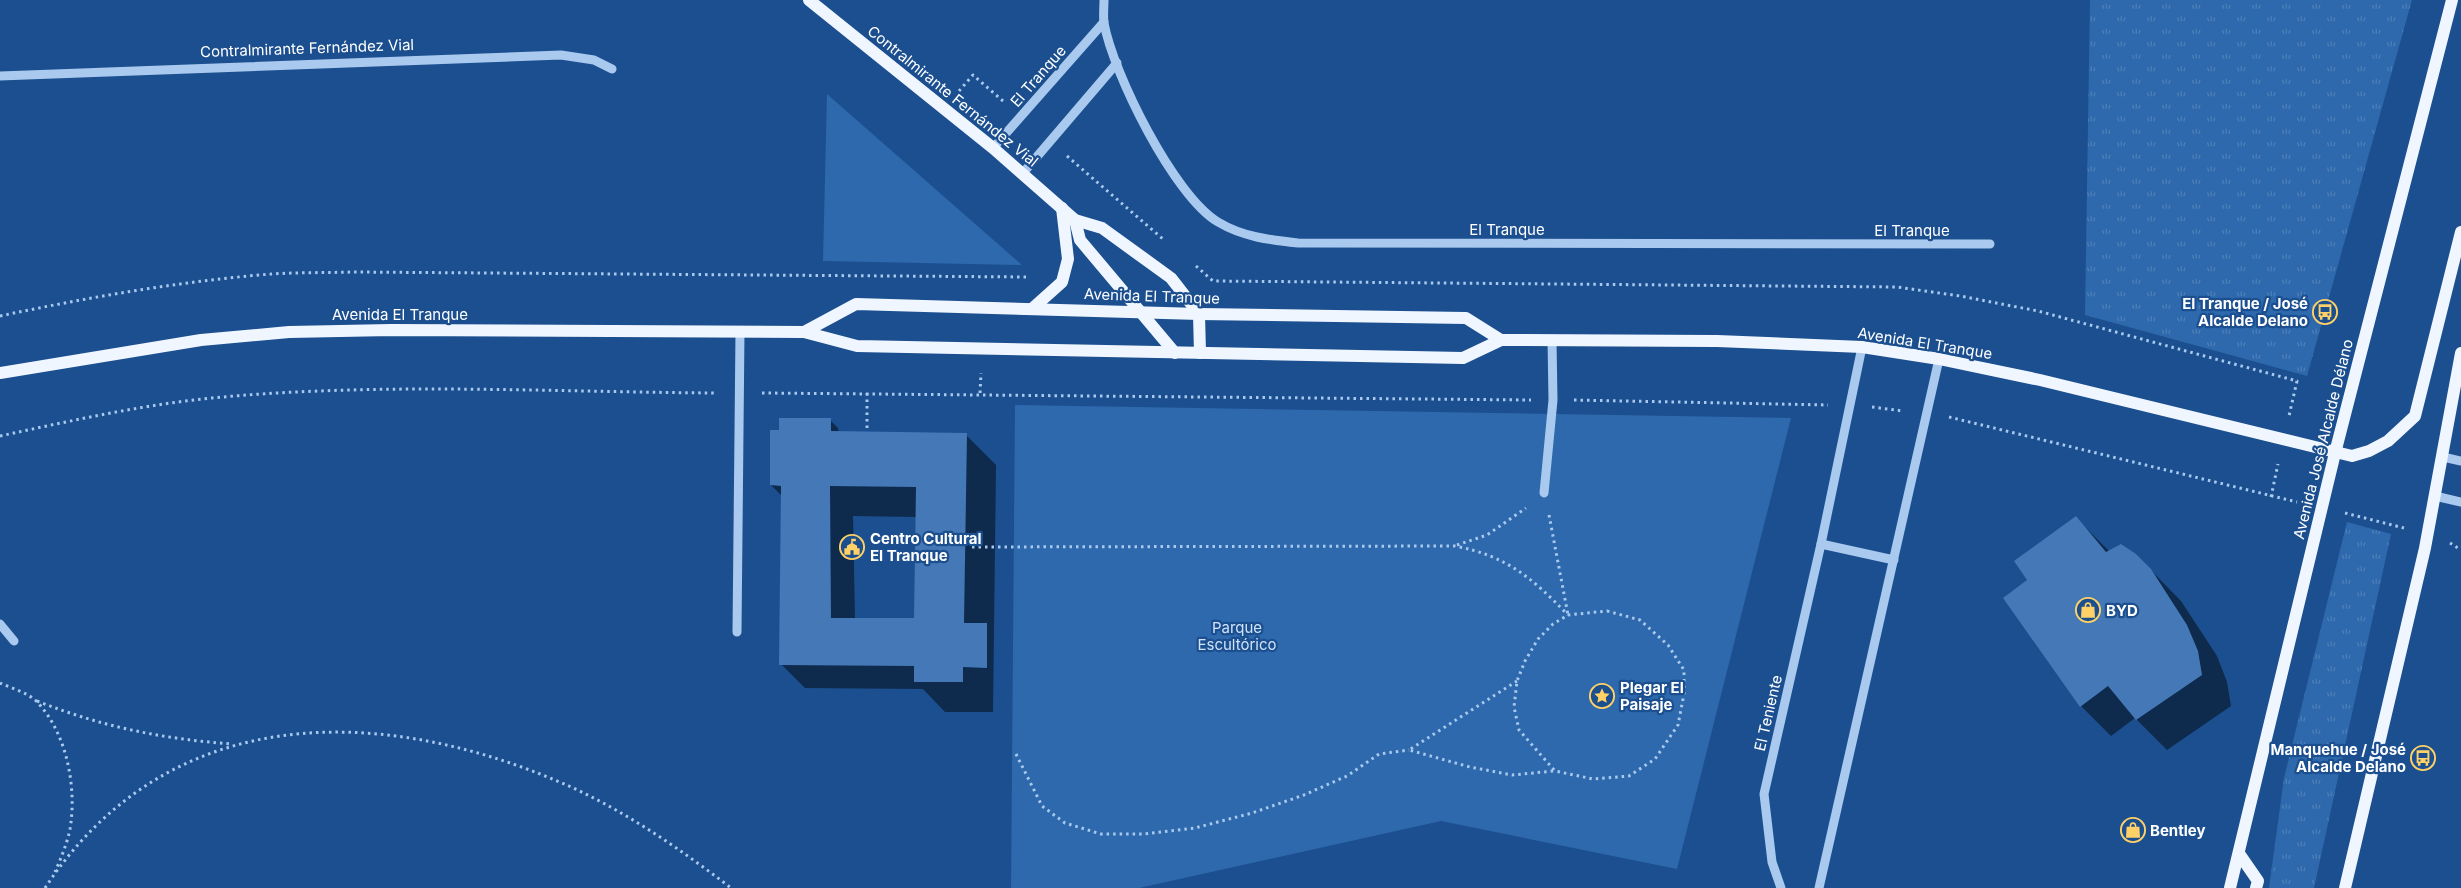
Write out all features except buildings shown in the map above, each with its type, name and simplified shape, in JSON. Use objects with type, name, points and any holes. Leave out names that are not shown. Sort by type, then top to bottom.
[{"type":"main road","name":"Contralmirante Fernández Vial","points":[[809,0],[993,148],[1075,220],[1102,228],[1171,278],[1199,314]]},
{"type":"main road","name":"Avenida José Alcalde Délano","points":[[2230,888],[2240,855],[2335,453],[2452,0]]},
{"type":"main road","points":[[1033,308],[1062,282],[1068,259],[1062,208]]},
{"type":"main road","name":"Contralmirante Fernández Vial","points":[[1075,220],[1080,240],[1175,353]]},
{"type":"main road","name":"Avenida El Tranque","points":[[0,373],[201,340],[289,332],[392,330],[804,332],[857,346],[1463,358],[1501,340],[1717,342],[1862,348],[1939,359],[2040,380],[2352,456],[2369,451],[2388,441],[2415,416],[2461,232]]},
{"type":"main road","name":"Avenida El Tranque","points":[[804,332],[856,304],[1199,314],[1466,318],[1501,340]]},
{"type":"main road","points":[[1199,314],[1200,352]]},
{"type":"main road","points":[[2345,888],[2427,534],[2443,457],[2461,353]]},
{"type":"main road","points":[[2240,855],[2258,881],[2256,888]]},
{"type":"street","name":"El Tranque","points":[[1104,0],[1104,22],[1117,64],[1166,165],[1184,191],[1217,222],[1237,232],[1264,240],[1298,243],[1990,244]]},
{"type":"street","name":"El Tranque","points":[[993,148],[1104,22]]},
{"type":"street","name":"Contralmirante Fernández Vial","points":[[0,76],[561,55],[594,60],[612,69]]},
{"type":"street","points":[[1023,173],[1117,64]]},
{"type":"street","points":[[737,632],[740,331]]},
{"type":"street","points":[[1544,493],[1553,400],[1552,340]]},
{"type":"street","name":"El Teniente","points":[[1781,888],[1772,862],[1764,794],[1821,544],[1862,348]]},
{"type":"street","points":[[1819,888],[1939,359]]},
{"type":"street","points":[[2443,457],[2461,461]]},
{"type":"street","points":[[2435,496],[2461,502]]},
{"type":"street","points":[[1821,544],[1894,560]]},
{"type":"street","points":[[0,624],[14,641]]},
{"type":"path","points":[[0,316],[66,302],[170,285],[261,275],[373,272],[986,277]]},
{"type":"path","points":[[1213,281],[1897,287],[1960,296],[2038,311],[2297,381],[2271,497]]},
{"type":"path","points":[[0,436],[138,408],[212,398],[296,392],[371,390],[867,393],[1850,405],[1975,422],[2271,497],[2322,507],[2427,534]]},
{"type":"path","points":[[867,393],[867,432]]},
{"type":"path","points":[[1455,546],[1487,535],[1544,493],[1568,615]]},
{"type":"path","points":[[972,547],[1455,546],[1482,551],[1509,564],[1541,588],[1568,615]]},
{"type":"path","points":[[1016,754],[1042,806],[1065,823],[1102,834],[1134,834],[1195,828],[1252,813],[1304,795],[1346,776],[1379,754],[1409,750],[1470,767],[1512,775],[1555,771],[1593,779],[1628,776],[1655,759],[1678,725],[1684,694],[1684,670],[1668,645],[1640,620],[1607,611],[1568,615],[1554,624],[1538,639],[1525,661],[1517,681],[1514,707],[1519,730],[1536,752],[1555,771]]},
{"type":"path","points":[[1409,750],[1517,681]]},
{"type":"path","points":[[0,683],[37,701],[83,719],[131,732],[183,741],[236,744],[314,733],[354,732],[432,740],[470,749],[518,765],[564,784],[609,807],[667,843],[731,888]]},
{"type":"path","points":[[37,701],[52,724],[64,750],[71,778],[70,829],[53,877]]},
{"type":"path","points":[[46,888],[78,844],[107,815],[140,789],[186,763],[236,744]]},
{"type":"green space","points":[[2090,0],[2412,0],[2307,376],[2085,315]]},
{"type":"green space","points":[[827,94],[1022,265],[823,261]]},
{"type":"green space","name":"Parque Escultórico","points":[[1015,405],[1791,418],[1677,869],[1441,821],[1139,888],[1011,888]]},
{"type":"green space","points":[[2347,522],[2391,534],[2314,888],[2269,888],[2284,778]]},
{"type":"place","name":"El Tranque / José Alcalde Delano","points":[[2325,312]]},
{"type":"place","name":"Centro Cultural El Tranque","points":[[852,547]]},
{"type":"place","name":"BYD","points":[[2088,610]]},
{"type":"place","name":"Plegar El Paisaje","points":[[1602,696]]},
{"type":"place","name":"Manquehue / José Alcalde Delano","points":[[2423,758]]},
{"type":"place","name":"Bentley","points":[[2133,830]]}]
